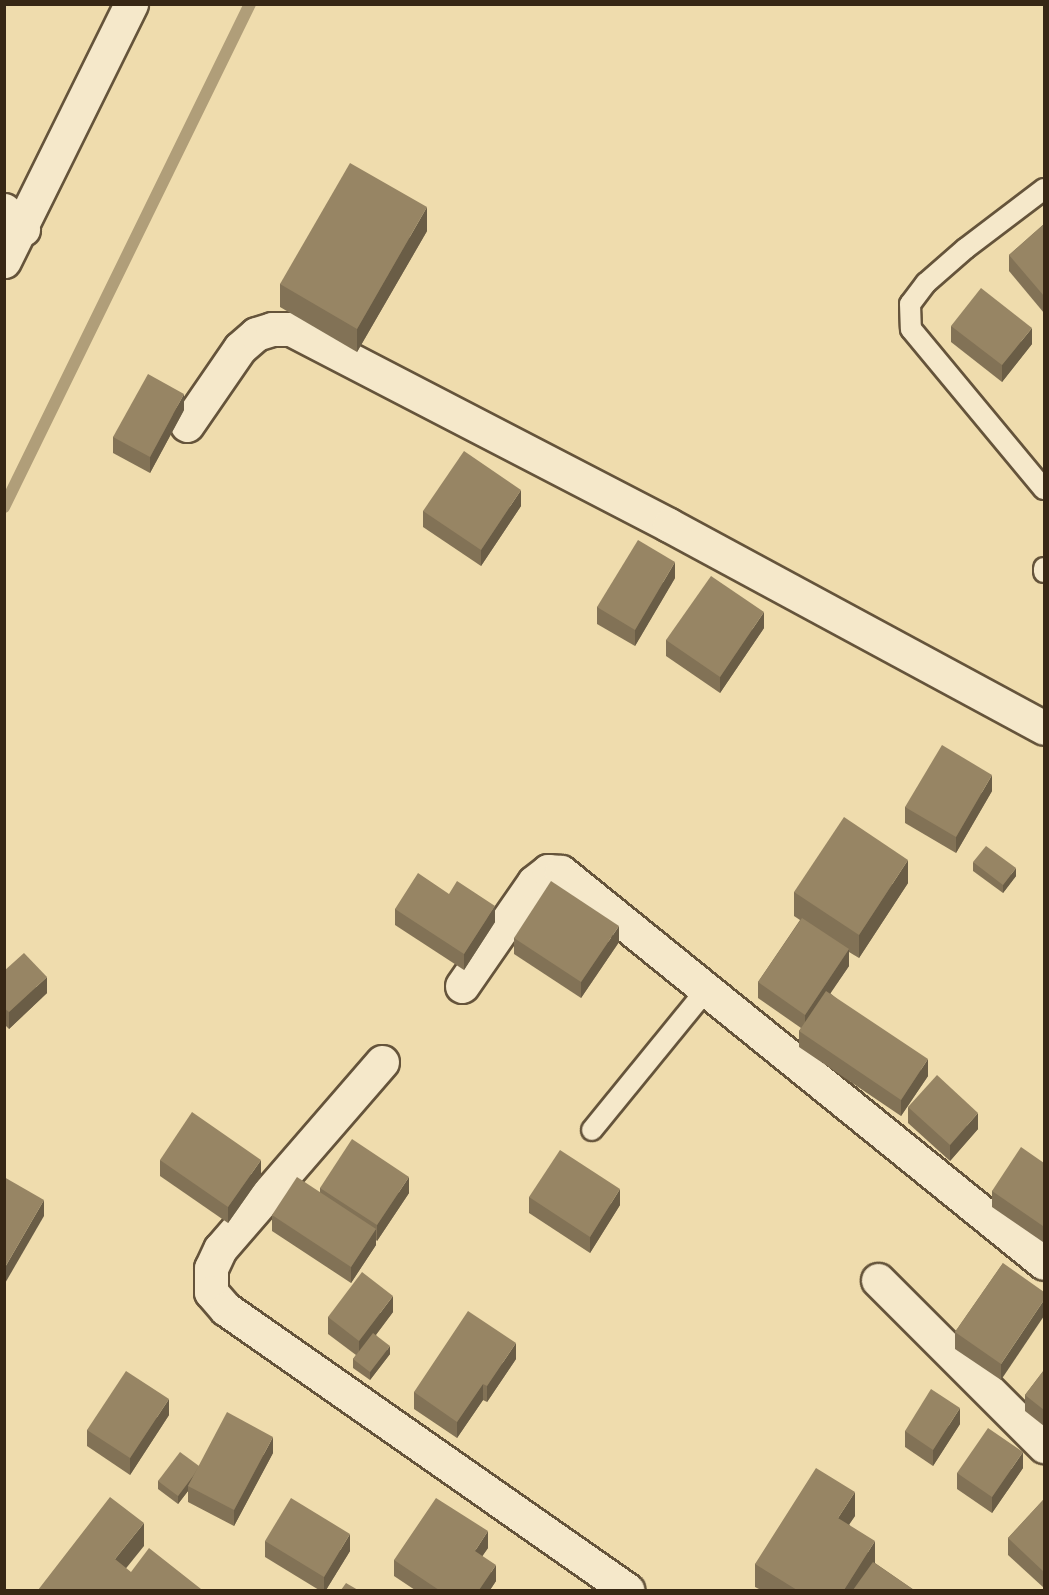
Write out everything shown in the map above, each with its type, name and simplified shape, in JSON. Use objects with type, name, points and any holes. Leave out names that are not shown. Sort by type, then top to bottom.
[{"type":"street","points":[[4,261],[14,220],[131,4]]},
{"type":"street","points":[[187,425],[240,348],[256,334],[291,329],[669,525],[1044,728]]},
{"type":"street","points":[[462,986],[534,882],[548,871],[561,872],[577,880],[1044,1263]]},
{"type":"street","points":[[382,1062],[220,1250],[211,1268],[211,1292],[226,1309],[627,1590]]},
{"type":"street","points":[[878,1280],[1044,1446]]},
{"type":"lane","points":[[1044,189],[965,249],[926,283],[910,304],[911,328],[1044,489]]},
{"type":"lane","points":[[592,1130],[708,988]]},
{"type":"building","points":[[350,163],[427,207],[357,329],[280,284]]},
{"type":"building","points":[[1044,224],[1044,296],[1009,255]]},
{"type":"building","points":[[981,288],[1032,328],[1002,365],[951,326]]},
{"type":"building","points":[[148,374],[184,394],[150,457],[113,437]]},
{"type":"building","points":[[464,451],[521,490],[481,550],[423,511]]},
{"type":"building","points":[[638,540],[675,562],[635,630],[597,607]]},
{"type":"building","points":[[711,576],[764,612],[720,677],[666,640]]},
{"type":"building","points":[[942,745],[992,775],[956,837],[905,807]]},
{"type":"building","points":[[844,817],[908,860],[859,935],[794,892]]},
{"type":"building","points":[[986,846],[1016,868],[1003,885],[973,862]]},
{"type":"building","points":[[418,873],[449,894],[457,881],[495,906],[464,954],[395,909]]},
{"type":"building","points":[[551,881],[619,926],[581,982],[514,938]]},
{"type":"building","points":[[802,918],[849,949],[805,1015],[758,982]]},
{"type":"building","points":[[24,953],[47,977],[9,1012],[4,1008],[4,971]]},
{"type":"building","points":[[826,991],[928,1059],[901,1100],[799,1031]]},
{"type":"building","points":[[937,1075],[978,1113],[950,1145],[908,1107]]},
{"type":"building","points":[[192,1112],[261,1160],[228,1207],[160,1160]]},
{"type":"building","points":[[352,1139],[409,1177],[377,1225],[320,1188]]},
{"type":"building","points":[[1021,1147],[1044,1163],[1043,1226],[992,1191]]},
{"type":"building","points":[[560,1150],[620,1189],[590,1237],[529,1197]]},
{"type":"building","points":[[4,1177],[44,1200],[4,1269]]},
{"type":"building","points":[[297,1177],[376,1229],[351,1267],[272,1215]]},
{"type":"building","points":[[1003,1263],[1044,1292],[1044,1300],[1001,1364],[955,1332]]},
{"type":"building","points":[[362,1272],[393,1296],[359,1341],[328,1317]]},
{"type":"building","points":[[468,1311],[516,1343],[487,1386],[483,1384],[457,1422],[414,1392]]},
{"type":"building","points":[[373,1333],[390,1346],[370,1372],[353,1359]]},
{"type":"building","points":[[1044,1370],[1044,1410],[1025,1395]]},
{"type":"building","points":[[126,1371],[169,1399],[130,1458],[87,1430]]},
{"type":"building","points":[[931,1389],[960,1408],[933,1450],[905,1431]]},
{"type":"building","points":[[227,1412],[273,1437],[234,1510],[188,1486]]},
{"type":"building","points":[[988,1428],[1023,1452],[992,1497],[957,1473]]},
{"type":"building","points":[[180,1452],[199,1466],[178,1496],[158,1481]]},
{"type":"building","points":[[816,1468],[855,1492],[838,1518],[875,1541],[844,1590],[797,1590],[755,1564]]},
{"type":"building","points":[[110,1497],[144,1523],[115,1559],[131,1572],[149,1548],[201,1589],[38,1590]]},
{"type":"building","points":[[291,1498],[350,1534],[324,1577],[265,1541]]},
{"type":"building","points":[[436,1498],[488,1531],[475,1551],[496,1565],[479,1590],[439,1590],[394,1560]]},
{"type":"building","points":[[1044,1499],[1044,1572],[1008,1538]]},
{"type":"building","points":[[873,1562],[914,1590],[853,1590]]},
{"type":"building","points":[[346,1583],[358,1590],[341,1590]]},
{"type":"waterway","points":[[4,507],[250,4]]}]
